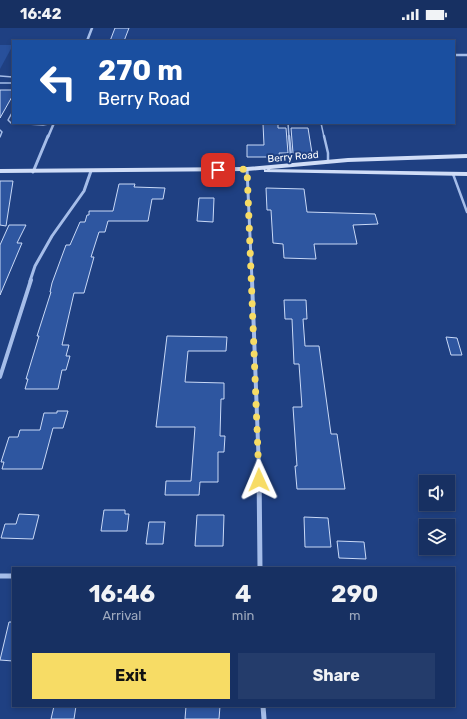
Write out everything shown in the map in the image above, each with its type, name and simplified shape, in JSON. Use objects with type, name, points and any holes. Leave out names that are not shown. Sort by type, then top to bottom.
[{"type":"street","points":[[87,40],[92,28]]},
{"type":"street","points":[[455,55],[467,55]]},
{"type":"street","points":[[33,172],[54,124]]},
{"type":"street","name":"Berry Road","points":[[0,172],[247,169],[390,158],[467,156]]},
{"type":"street","points":[[389,173],[390,158]]},
{"type":"street","points":[[260,567],[258,436],[247,169],[278,173],[467,174]]},
{"type":"street","points":[[0,377],[35,266],[52,236],[84,190],[91,171]]},
{"type":"street","points":[[0,576],[12,576]]},
{"type":"street","points":[[264,707],[264,719]]},
{"type":"lane","points":[[0,76],[12,77]]},
{"type":"lane","points":[[0,83],[12,83]]},
{"type":"lane","points":[[12,113],[8,120],[12,123]]},
{"type":"lane","points":[[27,124],[48,124]]},
{"type":"lane","points":[[288,124],[291,156],[290,166]]},
{"type":"lane","points":[[321,124],[328,153],[328,162]]},
{"type":"lane","points":[[0,130],[2,132],[0,137]]},
{"type":"lane","points":[[453,174],[467,212]]},
{"type":"shaded area","points":[[0,45],[12,45],[12,47],[0,69]]},
{"type":"building","points":[[115,28],[129,28],[124,40],[110,40]]},
{"type":"building","points":[[0,90],[12,90],[12,97],[0,118]]},
{"type":"building","points":[[263,124],[278,124],[278,128],[286,128],[288,153],[279,153],[280,157],[247,157],[247,145],[264,145]]},
{"type":"building","points":[[291,128],[308,128],[312,153],[293,153]]},
{"type":"building","points":[[0,181],[13,181],[6,226],[0,225]]},
{"type":"building","points":[[119,184],[135,184],[134,187],[165,188],[163,199],[152,199],[148,221],[108,221],[105,232],[99,232],[91,257],[94,257],[84,293],[74,293],[62,345],[69,345],[66,356],[70,356],[66,370],[62,370],[58,389],[25,389],[28,379],[26,379],[39,336],[37,336],[51,292],[52,283],[66,245],[70,245],[80,222],[85,222],[87,215],[89,215],[89,211],[113,211]]},
{"type":"building","points":[[266,188],[304,189],[307,212],[375,214],[378,224],[353,225],[357,244],[314,244],[316,259],[284,258],[283,244],[273,243],[271,210],[267,210]]},
{"type":"building","points":[[199,198],[214,198],[213,222],[197,221]]},
{"type":"building","points":[[9,225],[26,225],[17,243],[22,243],[0,295],[0,245]]},
{"type":"building","points":[[284,300],[306,300],[307,319],[303,319],[305,346],[319,346],[331,434],[337,434],[345,489],[297,489],[293,407],[302,407],[299,364],[294,364],[292,319],[285,319]]},
{"type":"building","points":[[167,336],[227,337],[226,351],[188,351],[185,382],[224,383],[224,399],[221,399],[220,436],[225,436],[224,452],[218,452],[218,482],[200,482],[199,495],[165,495],[166,481],[191,481],[195,427],[156,427]]},
{"type":"building","points":[[446,337],[457,338],[462,355],[451,355]]},
{"type":"building","points":[[57,411],[68,411],[63,428],[53,428],[42,469],[2,469],[4,462],[1,462],[9,437],[18,437],[20,430],[40,430],[44,413],[57,413]]},
{"type":"building","points":[[104,510],[125,510],[125,514],[129,514],[127,531],[101,531]]},
{"type":"building","points":[[19,514],[39,515],[33,539],[1,538],[5,524],[16,524]]},
{"type":"building","points":[[197,515],[224,515],[223,546],[195,546]]},
{"type":"building","points":[[304,517],[328,518],[331,547],[305,547]]},
{"type":"building","points":[[149,522],[165,522],[163,544],[146,544]]},
{"type":"building","points":[[337,541],[364,542],[366,559],[339,558]]},
{"type":"building","points":[[9,622],[12,622],[12,661],[0,660]]},
{"type":"building","points":[[54,707],[76,707],[74,719],[51,719]]},
{"type":"building","points":[[186,707],[220,707],[219,719],[185,719]]},
{"type":"route","points":[[218,170],[247,169],[259,480]]}]
